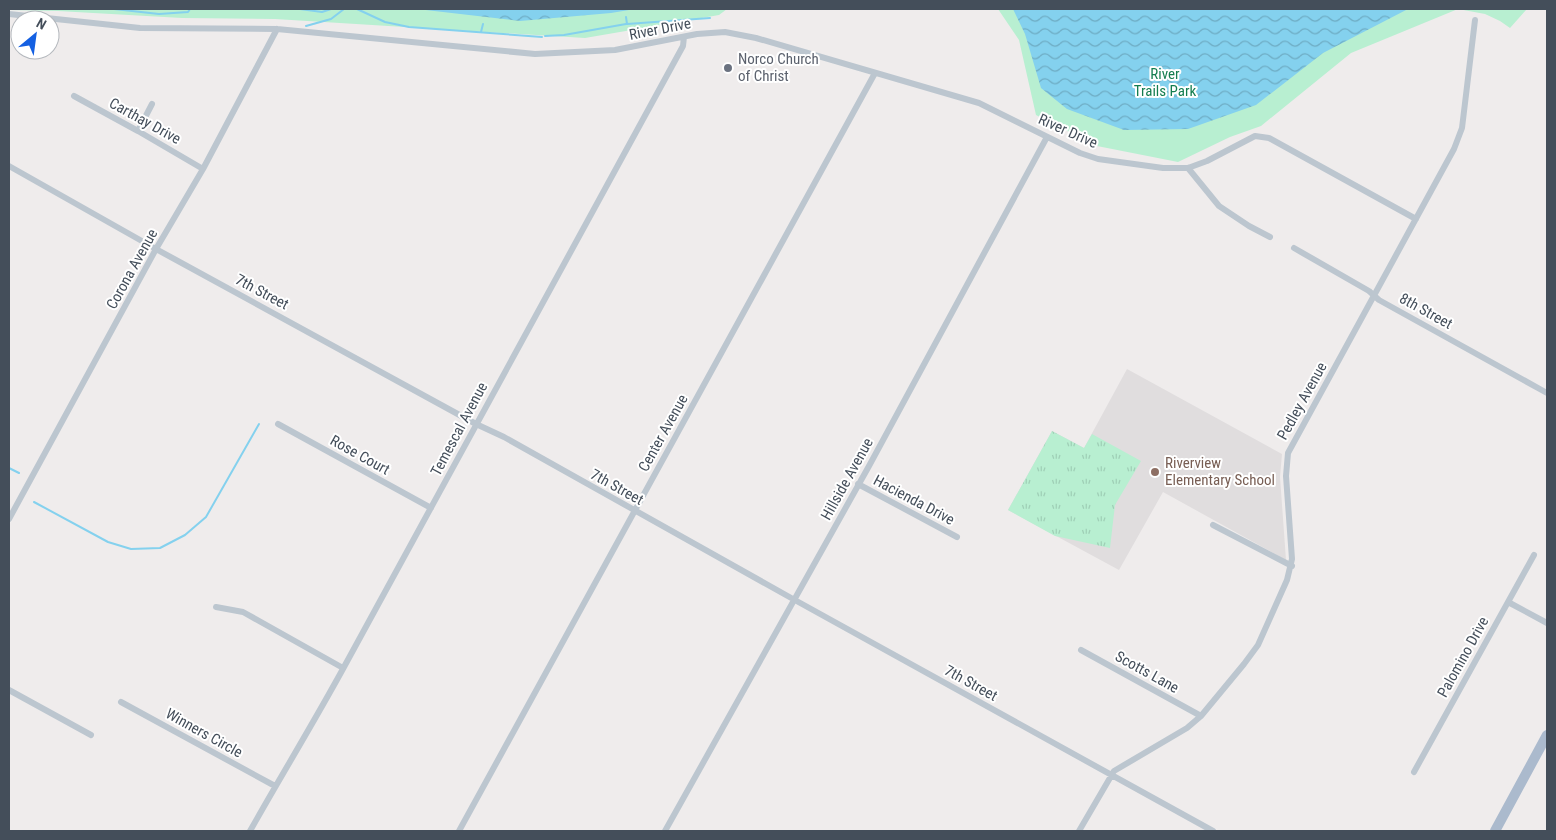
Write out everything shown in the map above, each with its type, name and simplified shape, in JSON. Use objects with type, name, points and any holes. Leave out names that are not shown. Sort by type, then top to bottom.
[{"type":"main road","points":[[1495,831],[1547,735]]},
{"type":"street","name":"River Drive","points":[[9,14],[140,28],[277,29],[535,54],[615,50],[684,37],[726,32],[979,103],[1080,153],[1098,159],[1163,168],[1188,168],[1207,161],[1255,136],[1262,136],[1269,138],[1416,219]]},
{"type":"street","name":"Pedley Avenue","points":[[1079,831],[1111,774],[1187,728],[1201,716],[1225,689],[1258,644],[1292,566],[1286,476],[1288,453],[1454,150],[1462,128],[1475,20]]},
{"type":"street","name":"Corona Avenue","points":[[9,520],[156,249],[203,169],[277,29]]},
{"type":"street","name":"Temescal Avenue","points":[[250,831],[431,508],[683,46],[684,37]]},
{"type":"street","name":"Center Avenue","points":[[459,831],[875,73]]},
{"type":"street","name":"Carthay Drive","points":[[74,96],[203,169]]},
{"type":"street","points":[[138,131],[152,104]]},
{"type":"street","name":"Hillside Avenue","points":[[665,831],[858,484],[1047,137]]},
{"type":"street","name":"7th Street","points":[[9,166],[156,249],[476,424],[504,437],[793,600],[1213,831]]},
{"type":"street","points":[[1188,168],[1219,206],[1249,226],[1270,237]]},
{"type":"street","name":"8th Street","points":[[1294,248],[1547,393]]},
{"type":"street","name":"Rose Court","points":[[278,424],[431,508]]},
{"type":"street","name":"Hacienda Drive","points":[[858,484],[958,537]]},
{"type":"street","points":[[1213,525],[1292,566]]},
{"type":"street","name":"Palomino Drive","points":[[1414,772],[1534,555]]},
{"type":"street","points":[[1508,602],[1547,623]]},
{"type":"street","points":[[216,608],[242,612],[343,668]]},
{"type":"street","name":"Scotts Lane","points":[[1081,650],[1201,716]]},
{"type":"street","points":[[9,690],[91,735]]},
{"type":"street","name":"Winners Circle","points":[[121,702],[275,786]]},
{"type":"shaded area","name":"Riverview Elementary School","points":[[1127,369],[1282,454],[1280,477],[1286,560],[1163,492],[1119,570],[1008,510],[1052,431],[1084,448]]},
{"type":"green space","points":[[727,9],[719,15],[585,38],[275,19],[182,18],[60,10],[9,10]]},
{"type":"green space","name":"River Trails Park","points":[[998,9],[1458,9],[1351,53],[1261,126],[1230,137],[1178,162],[1097,146],[1036,115],[1019,40]]},
{"type":"green space","points":[[1458,9],[1527,9],[1510,28],[1485,14]]},
{"type":"green space","points":[[1052,431],[1084,448],[1092,434],[1141,461],[1115,505],[1110,548],[1055,536],[1008,510]]},
{"type":"water","points":[[417,9],[635,9],[520,21]]},
{"type":"water","name":"River Trails Park","points":[[1013,9],[1408,9],[1323,53],[1256,105],[1188,129],[1124,130],[1067,109],[1041,88],[1025,34]]},
{"type":"waterway","points":[[114,9],[159,14],[188,12],[190,9]]},
{"type":"waterway","points":[[300,9],[322,12],[331,9]]},
{"type":"waterway","points":[[306,26],[331,19],[344,9]]},
{"type":"waterway","points":[[357,9],[385,22],[409,27],[542,37]]},
{"type":"waterway","points":[[626,17],[627,24],[710,18]]},
{"type":"waterway","points":[[481,32],[483,24]]},
{"type":"waterway","points":[[545,36],[564,35],[626,24]]},
{"type":"waterway","points":[[34,502],[108,542],[131,549],[160,548],[185,535],[206,517],[259,424]]},
{"type":"waterway","points":[[9,468],[19,473]]},
{"type":"place","name":"Norco Church of Christ","points":[[728,68]]},
{"type":"place","name":"Riverview Elementary School","points":[[1155,472]]}]
